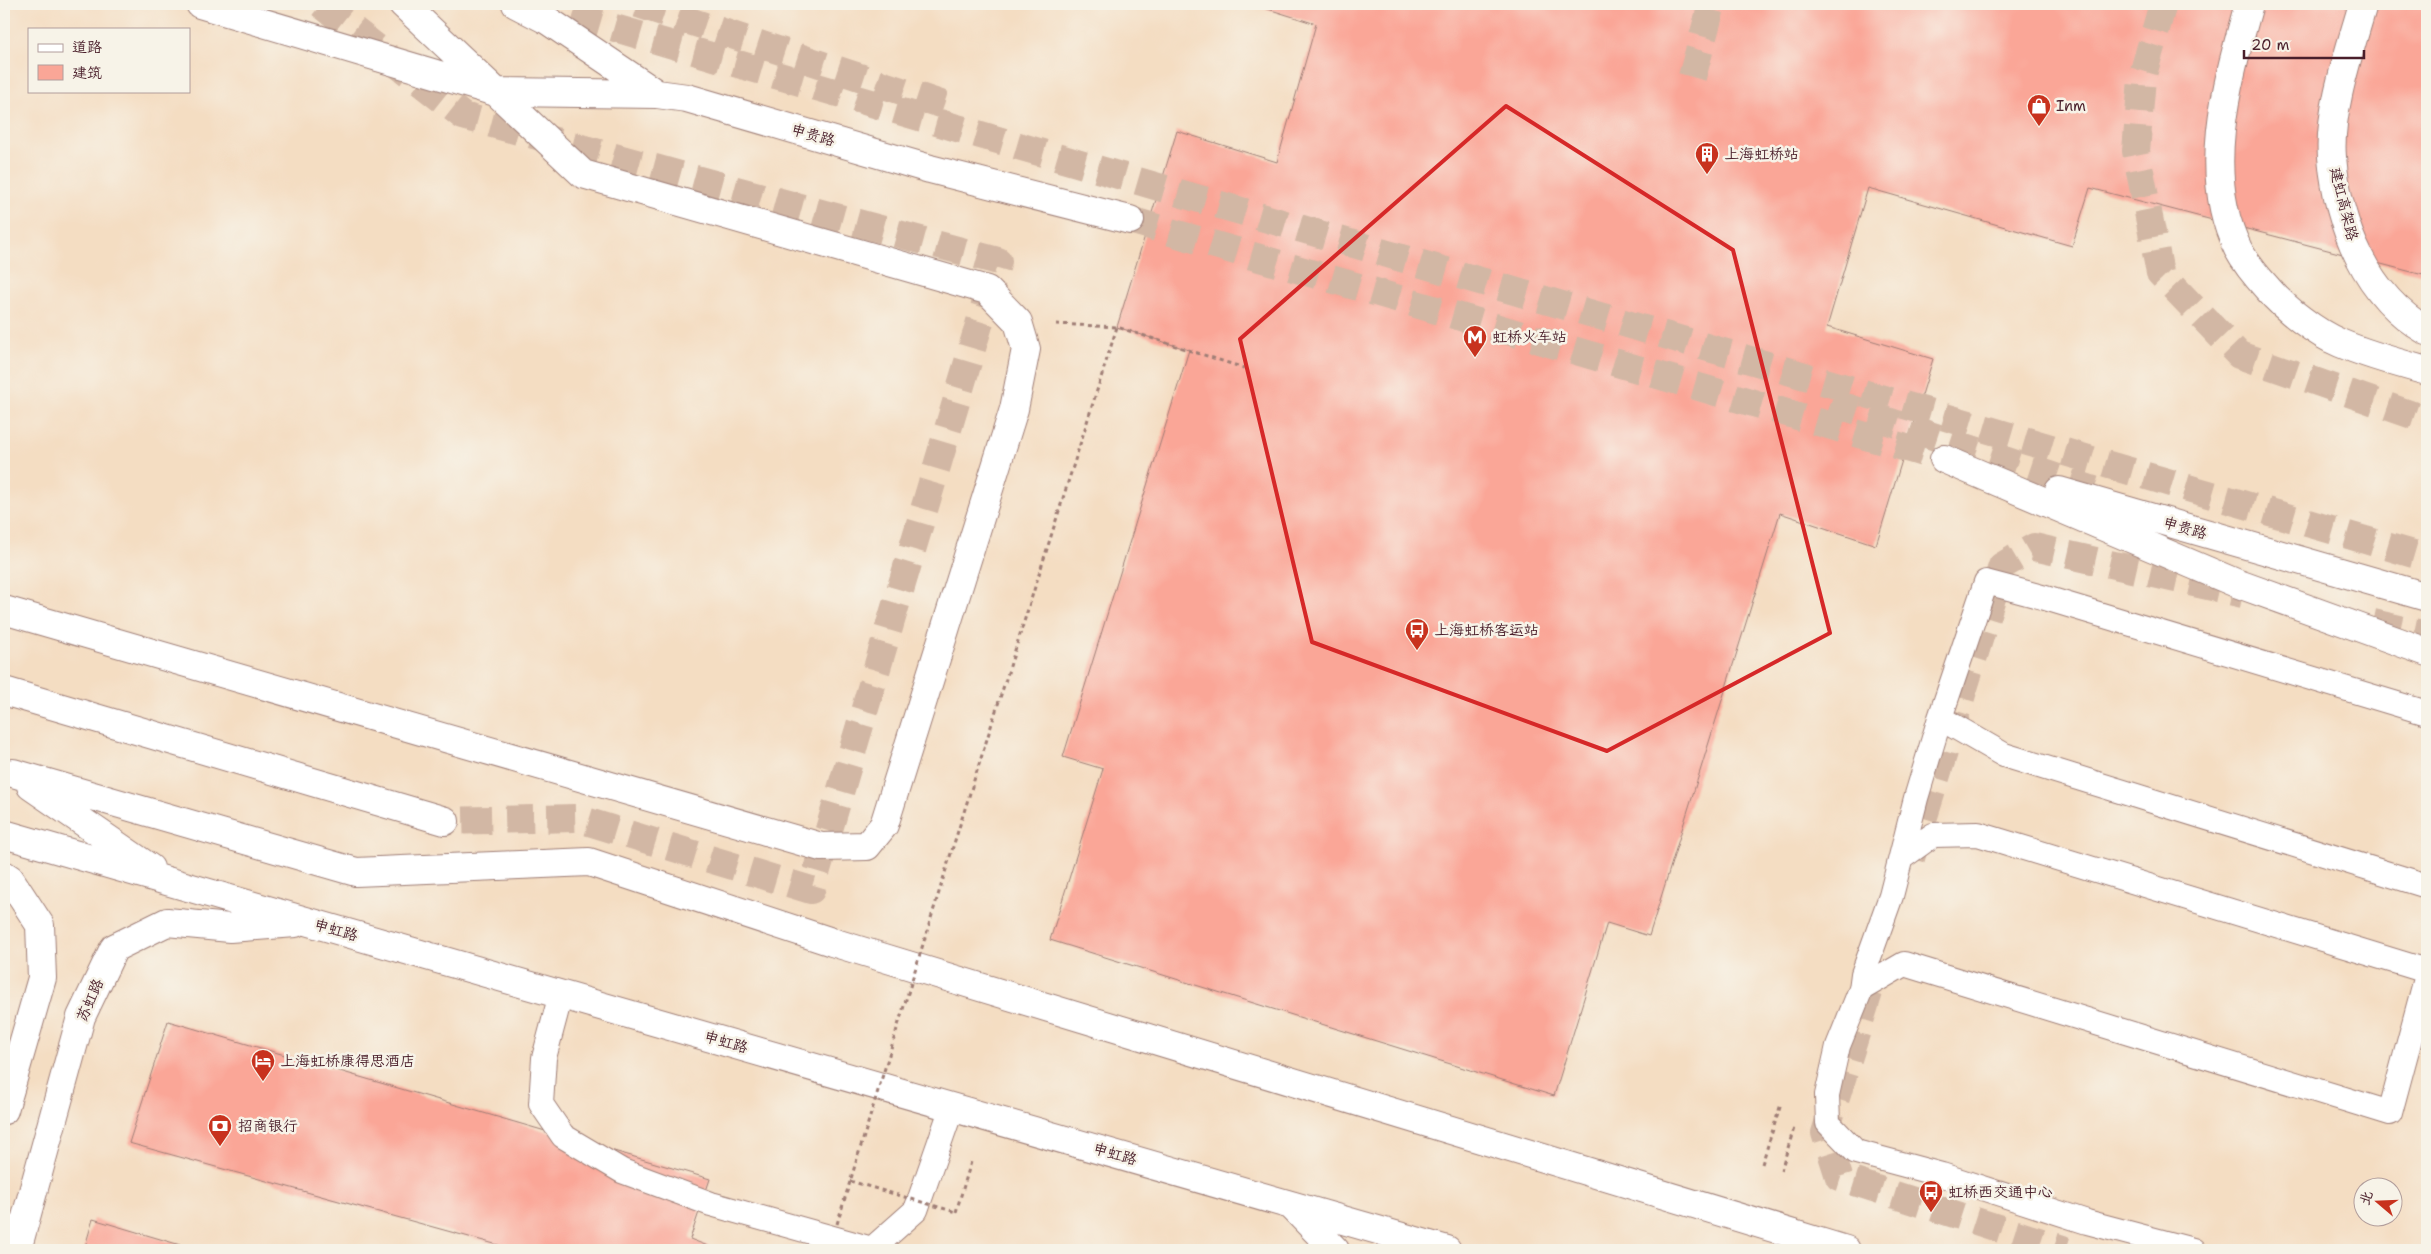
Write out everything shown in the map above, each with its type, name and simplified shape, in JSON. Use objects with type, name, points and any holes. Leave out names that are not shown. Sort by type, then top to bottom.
[{"type":"main road","points":[[200,4],[496,92],[657,94]]},
{"type":"main road","points":[[4,610],[821,848],[867,846],[884,824],[1014,409],[1026,349],[1018,322],[986,290],[583,174],[403,4]]},
{"type":"main road","name":"申贵路","points":[[516,4],[549,12],[657,94],[687,98],[930,169],[1130,220]]},
{"type":"main road","points":[[2249,4],[2231,71],[2220,146],[2222,184],[2228,221],[2238,249],[2253,272],[2285,308],[2339,342],[2427,371]]},
{"type":"main road","name":"建虹高架路","points":[[2363,4],[2335,115],[2332,156],[2348,230],[2362,265],[2385,298],[2427,331]]},
{"type":"main road","name":"申贵路","points":[[2427,597],[1944,458],[2236,583],[2427,652]]},
{"type":"main road","points":[[4,691],[445,820]]},
{"type":"main road","points":[[8,772],[168,881]]},
{"type":"main road","points":[[8,772],[356,872],[589,862],[841,945],[1846,1250]]},
{"type":"main road","name":"申虹路","points":[[4,834],[1447,1250]]},
{"type":"main road","points":[[4,875],[10,879],[40,925],[42,978],[4,1110]]},
{"type":"main road","name":"苏虹路","points":[[17,1250],[81,1017],[114,948],[167,922],[230,928],[311,922]]},
{"type":"main road","points":[[1291,1205],[1336,1250]]},
{"type":"lane","points":[[2194,1250],[2087,1222],[1942,1175],[1856,1152],[1828,1123],[1827,1094],[1838,1046],[1860,989],[1863,974],[1891,896],[1940,718],[1986,582],[2042,597],[2427,713]]},
{"type":"lane","points":[[1940,718],[2004,756],[2427,886]]},
{"type":"lane","points":[[1901,858],[1933,835],[1978,834],[2427,971]]},
{"type":"lane","points":[[1860,989],[1904,964],[2390,1113],[2427,975]]},
{"type":"lane","points":[[561,994],[544,1058],[541,1104],[563,1136],[622,1170],[711,1204],[872,1248],[916,1210],[952,1107]]},
{"type":"path","points":[[1018,322],[1117,327],[1244,368]]},
{"type":"path","points":[[837,1224],[952,850],[1117,327]]},
{"type":"path","points":[[1762,1164],[1781,1104]]},
{"type":"path","points":[[1781,1171],[1795,1126]]},
{"type":"path","points":[[850,1181],[956,1212]]},
{"type":"highlighted area","points":[[1506,106],[1733,250],[1830,633],[1607,751],[1312,642],[1240,339]]},
{"type":"building","name":"上海虹桥客运站","points":[[1252,4],[2427,4],[2427,276],[2090,188],[2072,246],[1868,188],[1827,327],[1933,359],[1876,545],[1780,513],[1649,936],[1607,923],[1554,1096],[1050,940],[1103,769],[1063,757],[1189,350],[1117,327],[1177,131],[1277,162],[1316,24]]},
{"type":"building","name":"上海虹桥康得思酒店","points":[[168,1021],[710,1179],[690,1239],[718,1250],[507,1250],[509,1248],[129,1143]]},
{"type":"building","points":[[93,1219],[197,1250],[84,1250]]},
{"type":"tunnel","points":[[321,4],[463,116],[998,261],[811,890],[576,818],[445,821]]},
{"type":"tunnel","points":[[533,4],[2427,558]]},
{"type":"tunnel","points":[[638,4],[944,105]]},
{"type":"tunnel","points":[[1692,77],[1712,4]]},
{"type":"tunnel","points":[[2163,4],[2142,78],[2136,151],[2160,273],[2239,355],[2427,420]]},
{"type":"tunnel","points":[[1130,220],[1944,459]]},
{"type":"tunnel","points":[[1831,402],[2094,490]]},
{"type":"tunnel","points":[[1911,858],[2002,566],[2034,547],[2243,594]]},
{"type":"tunnel","points":[[2373,623],[2427,635]]},
{"type":"tunnel","points":[[1869,992],[1825,1133],[1839,1177],[2066,1250]]},
{"type":"place","name":"Inm","points":[[2039,127]]},
{"type":"place","name":"上海虹桥站","points":[[1707,175]]},
{"type":"place","name":"虹桥火车站","points":[[1475,358]]},
{"type":"place","name":"上海虹桥客运站","points":[[1417,651]]},
{"type":"place","name":"上海虹桥康得思酒店","points":[[263,1082]]},
{"type":"place","name":"招商银行","points":[[220,1147]]},
{"type":"place","name":"虹桥西交通中心","points":[[1931,1213]]}]
